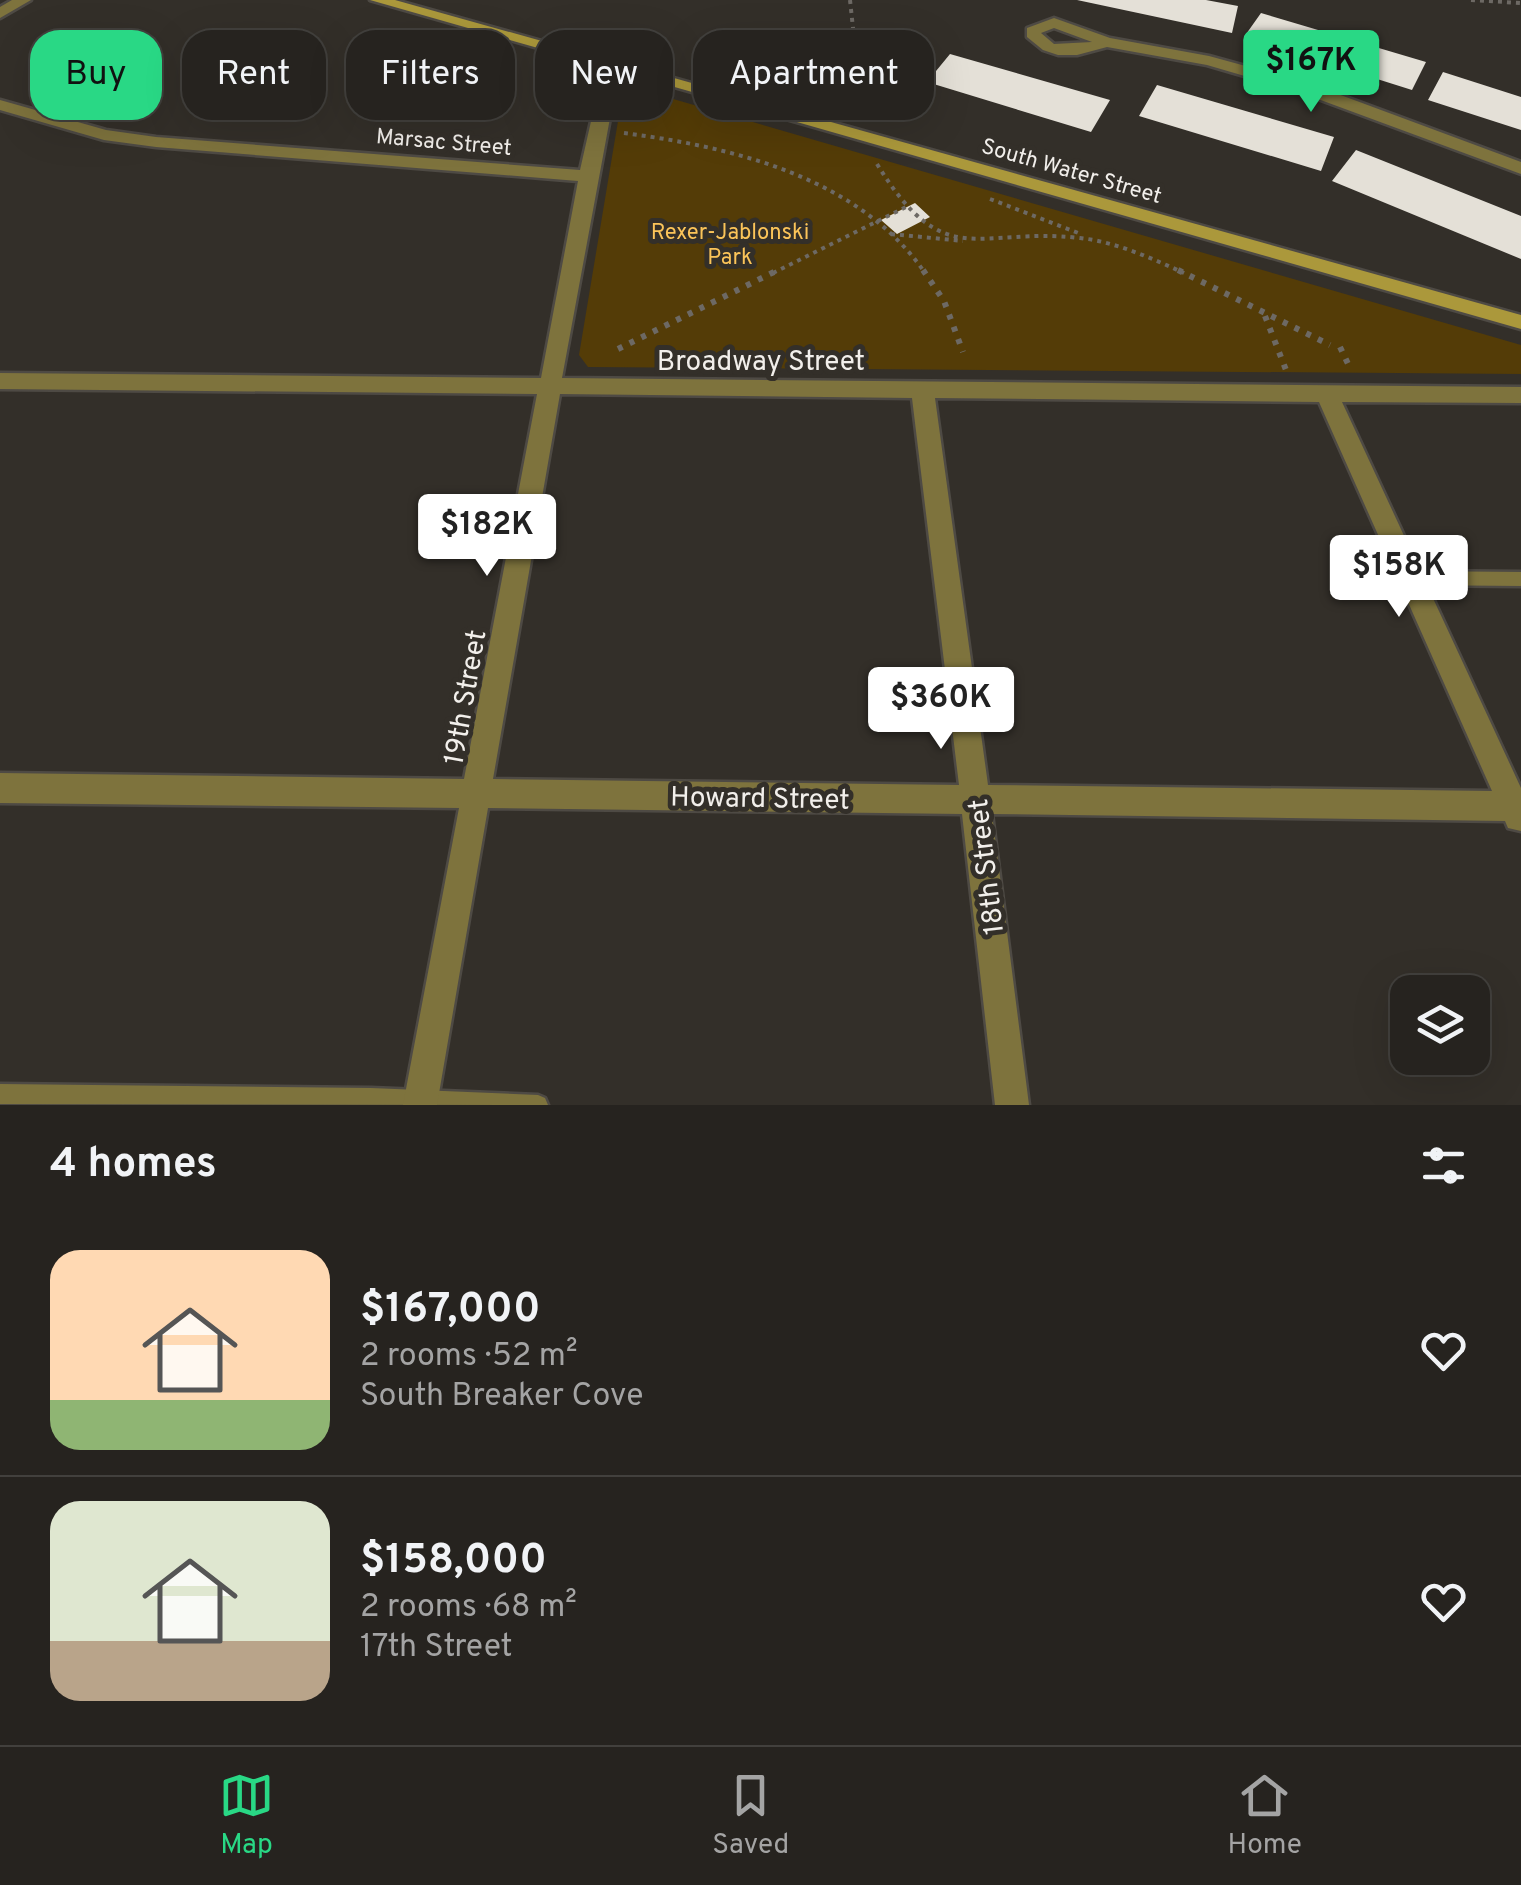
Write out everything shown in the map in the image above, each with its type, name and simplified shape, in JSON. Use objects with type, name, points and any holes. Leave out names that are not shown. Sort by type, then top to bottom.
[{"type":"street","points":[[0,13],[23,0]]},
{"type":"street","name":"South Water Street","points":[[378,0],[535,43]]},
{"type":"street","points":[[1106,42],[1210,62],[1306,88],[1521,168]]},
{"type":"street","name":"South Water Street","points":[[673,81],[1521,322]]},
{"type":"street","name":"Marsac Street","points":[[0,105],[104,135],[156,142],[588,176]]},
{"type":"street","name":"19th Street","points":[[420,1103],[600,120]]},
{"type":"street","name":"Broadway Street","points":[[0,381],[1521,396]]},
{"type":"street","name":"18th Street","points":[[922,390],[930,425],[1012,1105]]},
{"type":"street","points":[[1327,394],[1519,812]]},
{"type":"street","name":"Howard Street","points":[[0,788],[977,800],[1519,812]]},
{"type":"lane","points":[[1411,578],[1521,578]]},
{"type":"lane","points":[[0,1094],[538,1105]]},
{"type":"path","points":[[850,0],[864,134]]},
{"type":"path","points":[[1471,0],[1521,4]]},
{"type":"path","points":[[624,133],[685,140],[756,157],[805,178],[877,221],[943,297],[964,352]]},
{"type":"path","points":[[873,159],[906,207],[945,234],[978,242]]},
{"type":"path","points":[[980,195],[1171,269],[1330,345]]},
{"type":"path","points":[[618,349],[906,207]]},
{"type":"path","points":[[890,233],[978,242],[1044,234],[1102,242]]},
{"type":"path","points":[[1265,315],[1288,376]]},
{"type":"path","points":[[1340,347],[1354,376]]},
{"type":"green space","name":"Rexer-Jablonski Park","points":[[673,99],[693,105],[693,120],[746,120],[1521,345],[1521,374],[588,367],[579,355],[618,120],[673,120]]},
{"type":"building","points":[[1077,0],[1206,0],[1238,6],[1232,33]]},
{"type":"building","points":[[1261,13],[1426,62],[1412,90],[1244,37]]},
{"type":"building","points":[[950,54],[1110,100],[1091,132],[934,84],[934,73]]},
{"type":"building","points":[[1443,72],[1521,97],[1521,130],[1428,100]]},
{"type":"building","points":[[1157,85],[1334,137],[1321,171],[1139,116]]},
{"type":"building","points":[[1356,150],[1521,216],[1521,259],[1332,181]]},
{"type":"building","points":[[915,203],[930,217],[897,234],[881,220]]}]
